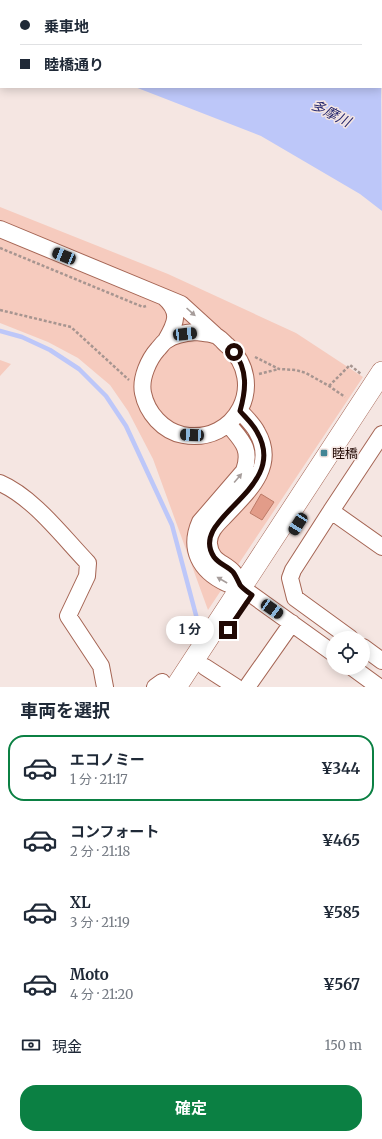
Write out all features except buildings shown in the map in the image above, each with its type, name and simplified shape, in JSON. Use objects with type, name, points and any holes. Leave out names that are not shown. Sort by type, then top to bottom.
[{"type":"main road","points":[[192,687],[247,591],[376,375]]},
{"type":"main road","points":[[164,685],[247,591],[382,397]]},
{"type":"street","points":[[0,229],[163,296],[181,304],[234,352],[240,360],[243,368],[246,386],[240,411],[228,424],[209,434],[183,435],[173,432],[165,427],[153,416],[143,392],[144,380],[148,365],[154,354],[166,340],[176,320],[175,313],[169,301],[163,296]]},
{"type":"street","points":[[166,340],[196,332],[215,335]]},
{"type":"street","points":[[240,411],[257,431],[262,444],[264,456],[263,466],[249,489],[212,530],[209,544],[214,558],[233,572],[247,591]]},
{"type":"street","points":[[228,424],[246,446],[248,452],[246,465],[244,471],[200,522],[196,530],[194,544],[198,560],[206,570],[226,583],[247,591],[326,648]]},
{"type":"street","points":[[340,631],[295,598],[290,578],[293,570],[382,434]]},
{"type":"street","points":[[0,484],[13,489],[38,510],[88,563],[87,576],[68,616],[101,666],[105,687]]},
{"type":"street","points":[[331,511],[382,547]]},
{"type":"street","points":[[247,687],[292,623]]},
{"type":"street","points":[[370,652],[382,661]]},
{"type":"street","points":[[205,666],[236,687]]},
{"type":"street","points":[[363,675],[379,687]]},
{"type":"path","points":[[0,310],[72,327],[132,383]]},
{"type":"path","points":[[256,358],[279,369],[296,370],[306,373],[345,397]]},
{"type":"path","points":[[329,386],[350,365],[376,375]]},
{"type":"shaded area","points":[[0,207],[168,274],[296,333],[363,377],[208,610],[153,459],[128,411],[110,385],[78,358],[48,342],[0,323]]},
{"type":"shaded area","points":[[0,360],[11,364],[0,376]]},
{"type":"water","name":"多摩川","points":[[138,88],[381,88],[382,211],[360,194],[261,136]]},
{"type":"waterway","points":[[0,331],[22,337],[50,350],[79,369],[106,396],[126,426],[172,525],[197,619]]},
{"type":"place","name":"睦橋","points":[[324,453]]},
{"type":"route","points":[[228,630],[252,595],[241,587],[233,572],[214,558],[209,544],[210,535],[216,525],[249,489],[257,478],[263,466],[264,456],[262,444],[257,431],[240,411],[246,386],[243,368],[240,360],[234,352]]}]
